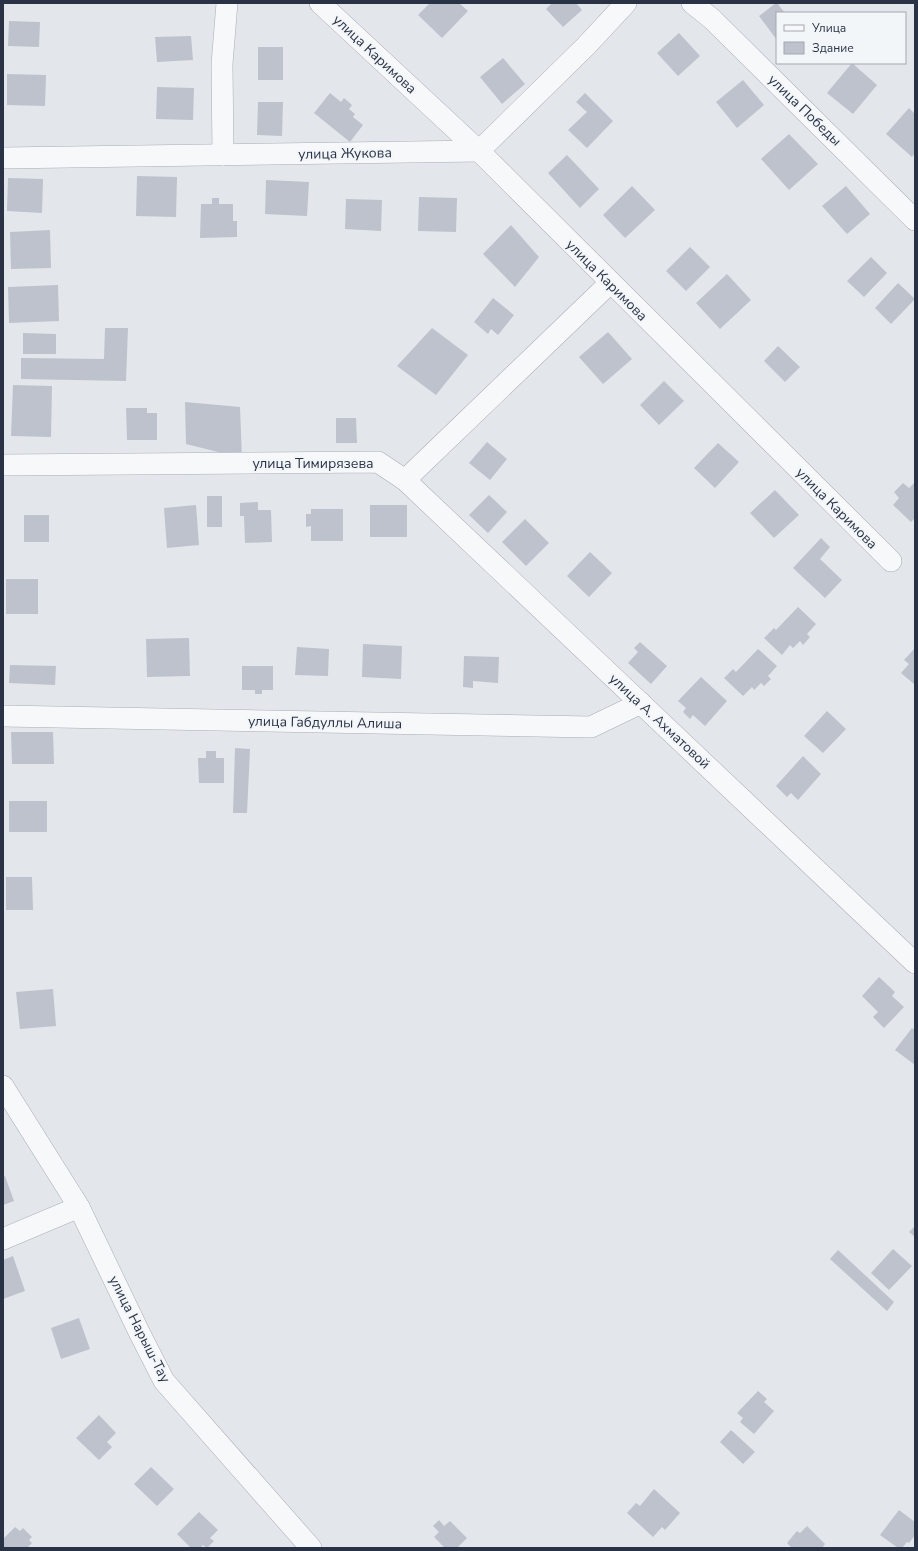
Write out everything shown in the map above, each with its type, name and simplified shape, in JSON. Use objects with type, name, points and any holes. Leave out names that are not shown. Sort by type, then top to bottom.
[{"type":"street","points":[[223,155],[222,64],[226,3]]},
{"type":"street","name":"улица Каримова","points":[[320,3],[479,151],[891,561]]},
{"type":"street","points":[[479,151],[586,46],[626,3]]},
{"type":"street","name":"улица Победы","points":[[692,3],[729,36],[915,220]]},
{"type":"street","name":"улица Жукова","points":[[3,158],[479,151]]},
{"type":"street","points":[[405,480],[610,283]]},
{"type":"street","name":"улица Тимирязева","points":[[3,465],[378,462],[405,480]]},
{"type":"street","name":"улица А. Ахматовой","points":[[405,480],[915,963]]},
{"type":"street","name":"улица Габдуллы Алиша","points":[[3,716],[591,727],[641,703]]},
{"type":"street","name":"улица Нарыш-Тау","points":[[3,1086],[79,1208],[164,1381],[311,1548]]},
{"type":"street","points":[[3,1239],[79,1208]]},
{"type":"building","points":[[430,3],[459,3],[468,11],[442,38],[418,15]]},
{"type":"building","points":[[552,3],[576,3],[582,10],[563,27],[546,9]]},
{"type":"building","points":[[776,3],[784,12],[776,12],[776,39],[759,16]]},
{"type":"building","points":[[9,21],[40,22],[39,47],[8,46]]},
{"type":"building","points":[[679,33],[700,56],[678,76],[657,53]]},
{"type":"building","points":[[191,36],[193,60],[157,62],[155,37]]},
{"type":"building","points":[[258,47],[283,47],[283,80],[258,80]]},
{"type":"building","points":[[503,58],[525,84],[502,104],[480,77]]},
{"type":"building","points":[[851,64],[853,64],[877,85],[853,114],[827,93]]},
{"type":"building","points":[[7,74],[46,75],[45,106],[7,105]]},
{"type":"building","points":[[743,80],[764,105],[737,128],[716,102]]},
{"type":"building","points":[[157,87],[194,88],[193,120],[156,119]]},
{"type":"building","points":[[330,93],[341,102],[344,98],[352,105],[349,109],[355,114],[353,117],[363,125],[350,142],[314,113]]},
{"type":"building","points":[[585,93],[613,121],[587,148],[568,130],[587,112],[576,102]]},
{"type":"building","points":[[258,102],[283,102],[282,136],[257,135]]},
{"type":"building","points":[[909,108],[915,114],[915,153],[912,157],[886,134]]},
{"type":"building","points":[[789,134],[818,164],[789,190],[761,159]]},
{"type":"building","points":[[567,155],[599,189],[580,208],[548,173]]},
{"type":"building","points":[[137,176],[177,177],[176,217],[136,216]]},
{"type":"building","points":[[8,178],[43,179],[42,213],[7,211]]},
{"type":"building","points":[[266,180],[309,182],[307,216],[265,214]]},
{"type":"building","points":[[632,186],[655,210],[625,238],[603,215]]},
{"type":"building","points":[[846,186],[870,214],[847,234],[822,206]]},
{"type":"building","points":[[419,197],[457,198],[456,232],[418,231]]},
{"type":"building","points":[[212,198],[219,198],[219,204],[233,204],[233,221],[237,221],[237,237],[200,238],[201,204],[212,204]]},
{"type":"building","points":[[346,199],[382,200],[381,231],[345,229]]},
{"type":"building","points":[[511,225],[539,257],[515,287],[483,254]]},
{"type":"building","points":[[50,230],[51,268],[11,269],[10,232]]},
{"type":"building","points":[[690,247],[710,267],[686,291],[666,271]]},
{"type":"building","points":[[871,257],[887,273],[864,297],[847,281]]},
{"type":"building","points":[[727,274],[751,300],[720,329],[696,303]]},
{"type":"building","points":[[898,283],[915,299],[891,324],[875,308]]},
{"type":"building","points":[[58,285],[59,321],[9,323],[8,287]]},
{"type":"building","points":[[493,298],[514,315],[498,335],[491,329],[488,334],[474,322]]},
{"type":"building","points":[[105,328],[128,328],[126,381],[21,379],[21,358],[104,359]]},
{"type":"building","points":[[432,328],[468,355],[436,395],[397,366]]},
{"type":"building","points":[[608,332],[632,359],[603,384],[579,357]]},
{"type":"building","points":[[23,333],[56,334],[56,354],[23,354]]},
{"type":"building","points":[[778,346],[800,367],[785,382],[764,361]]},
{"type":"building","points":[[664,381],[684,401],[659,425],[640,405]]},
{"type":"building","points":[[13,385],[52,386],[51,437],[11,436]]},
{"type":"building","points":[[185,402],[240,407],[242,458],[186,444]]},
{"type":"building","points":[[126,408],[147,408],[147,413],[157,413],[157,440],[127,440]]},
{"type":"building","points":[[336,418],[356,418],[357,443],[336,443]]},
{"type":"building","points":[[487,442],[507,459],[490,480],[469,463]]},
{"type":"building","points":[[718,443],[739,462],[715,488],[694,468]]},
{"type":"building","points":[[915,482],[915,518],[911,522],[893,505],[899,498],[894,492],[903,483],[909,488]]},
{"type":"building","points":[[775,490],[799,515],[774,538],[750,513]]},
{"type":"building","points":[[489,495],[507,512],[488,533],[469,515]]},
{"type":"building","points":[[207,496],[222,496],[222,527],[207,527]]},
{"type":"building","points":[[258,502],[258,510],[271,510],[272,542],[245,543],[244,516],[240,516],[240,503]]},
{"type":"building","points":[[196,505],[199,545],[167,548],[164,508]]},
{"type":"building","points":[[370,505],[407,505],[407,537],[370,537]]},
{"type":"building","points":[[311,509],[343,509],[343,541],[311,541],[311,526],[306,527],[306,514],[311,514]]},
{"type":"building","points":[[24,515],[49,515],[49,542],[24,542]]},
{"type":"building","points":[[525,519],[549,543],[526,566],[502,542]]},
{"type":"building","points":[[821,538],[830,547],[820,559],[842,580],[825,598],[793,568]]},
{"type":"building","points":[[590,552],[612,573],[589,597],[567,576]]},
{"type":"building","points":[[6,579],[38,579],[38,614],[6,614]]},
{"type":"building","points":[[798,607],[816,624],[807,634],[810,637],[803,645],[800,641],[793,648],[790,645],[782,655],[764,638],[774,628],[776,630]]},
{"type":"building","points":[[189,638],[190,676],[147,677],[146,639]]},
{"type":"building","points":[[640,642],[667,666],[651,684],[628,663],[638,652],[634,648]]},
{"type":"building","points":[[363,644],[402,646],[401,679],[362,677]]},
{"type":"building","points":[[297,647],[329,649],[328,676],[295,675]]},
{"type":"building","points":[[758,649],[777,666],[768,676],[771,679],[764,686],[761,683],[754,690],[752,687],[743,696],[724,678],[733,669],[736,672]]},
{"type":"building","points":[[914,649],[915,685],[901,673],[909,664],[904,660]]},
{"type":"building","points":[[464,656],[499,657],[498,683],[473,681],[473,688],[463,687]]},
{"type":"building","points":[[10,665],[56,666],[55,685],[9,683]]},
{"type":"building","points":[[242,666],[273,666],[273,690],[262,690],[262,694],[255,694],[255,690],[242,690]]},
{"type":"building","points":[[701,677],[727,701],[705,726],[693,715],[690,719],[683,712],[686,708],[678,701]]},
{"type":"building","points":[[827,711],[846,729],[823,753],[804,736]]},
{"type":"building","points":[[11,732],[53,732],[54,764],[12,764]]},
{"type":"building","points":[[235,748],[250,749],[247,813],[233,813]]},
{"type":"building","points":[[206,751],[216,751],[216,758],[224,758],[224,783],[199,783],[198,758],[206,758]]},
{"type":"building","points":[[803,756],[821,774],[798,800],[791,793],[787,797],[776,786]]},
{"type":"building","points":[[9,801],[47,801],[47,832],[9,832]]},
{"type":"building","points":[[6,877],[32,877],[33,910],[6,910]]},
{"type":"building","points":[[879,977],[895,992],[892,996],[904,1007],[884,1028],[873,1017],[878,1012],[862,996]]},
{"type":"building","points":[[53,989],[56,1026],[20,1029],[16,992]]},
{"type":"building","points":[[912,1028],[915,1030],[915,1065],[895,1050]]},
{"type":"building","points":[[5,1176],[14,1201],[3,1205],[3,1177]]},
{"type":"building","points":[[915,1226],[915,1237],[909,1232]]},
{"type":"building","points":[[893,1249],[912,1266],[889,1290],[871,1273]]},
{"type":"building","points":[[838,1250],[894,1302],[887,1311],[830,1259]]},
{"type":"building","points":[[13,1256],[25,1291],[3,1299],[3,1260]]},
{"type":"building","points":[[79,1318],[90,1349],[61,1359],[51,1328]]},
{"type":"building","points":[[758,1391],[767,1399],[764,1402],[774,1411],[754,1434],[740,1422],[743,1418],[737,1413]]},
{"type":"building","points":[[99,1415],[116,1433],[107,1442],[112,1447],[99,1460],[76,1438]]},
{"type":"building","points":[[731,1430],[755,1452],[743,1464],[720,1442]]},
{"type":"building","points":[[151,1467],[174,1489],[157,1506],[134,1484]]},
{"type":"building","points":[[654,1489],[680,1513],[665,1530],[662,1527],[653,1537],[627,1513],[636,1503],[640,1506]]},
{"type":"building","points":[[899,1510],[915,1522],[915,1535],[909,1543],[907,1542],[902,1548],[898,1548],[880,1535]]},
{"type":"building","points":[[199,1512],[218,1530],[210,1538],[214,1541],[207,1548],[203,1545],[200,1548],[191,1548],[177,1534]]},
{"type":"building","points":[[439,1520],[444,1526],[450,1521],[467,1538],[457,1548],[445,1548],[434,1537],[439,1532],[433,1526]]},
{"type":"building","points":[[807,1526],[825,1544],[822,1548],[792,1548],[787,1543],[797,1531],[800,1533]]},
{"type":"building","points":[[15,1527],[20,1531],[23,1528],[32,1537],[29,1540],[32,1543],[27,1548],[3,1548],[3,1539]]}]
